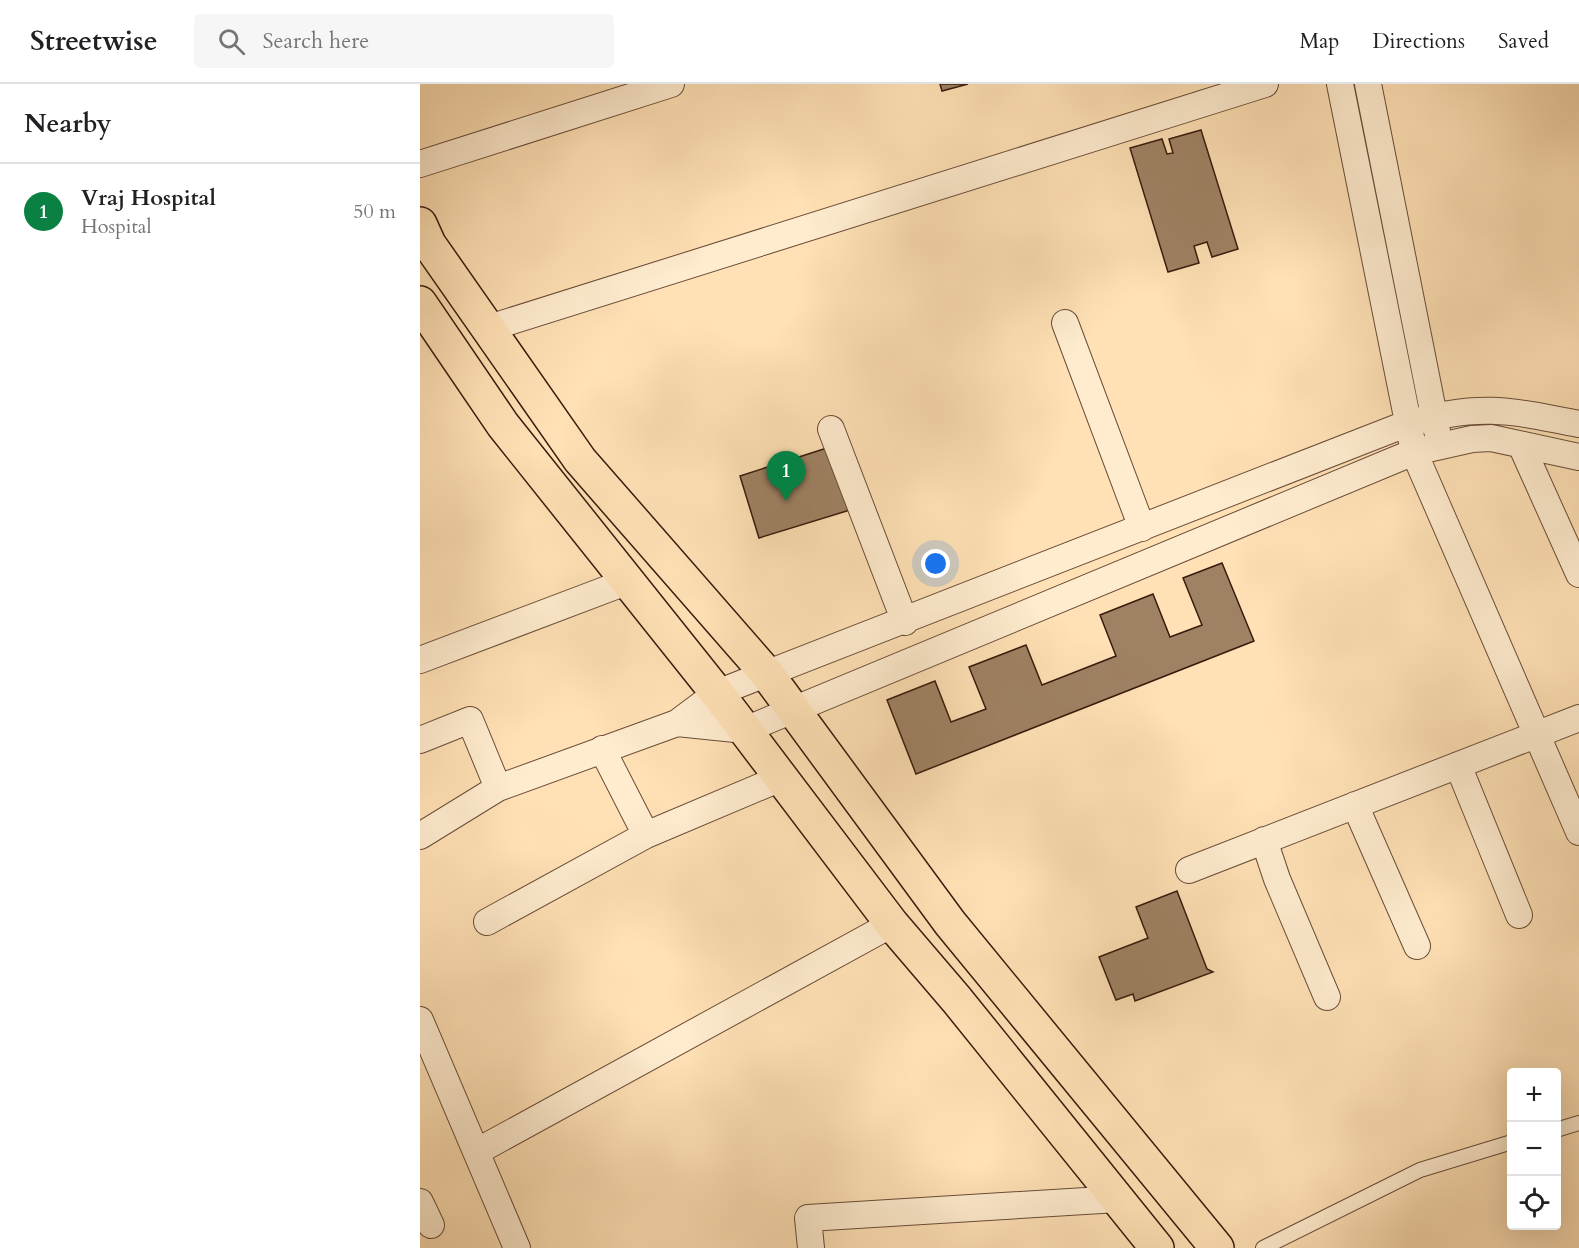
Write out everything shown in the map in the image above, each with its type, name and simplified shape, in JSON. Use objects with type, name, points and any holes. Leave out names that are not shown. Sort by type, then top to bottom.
[{"type":"highway","points":[[420,224],[429,244],[580,460],[767,674],[950,923],[1217,1248]]},
{"type":"highway","points":[[420,303],[503,425],[626,582],[717,693],[892,924],[957,1000],[1157,1248]]},
{"type":"street","points":[[420,165],[671,84]]},
{"type":"street","points":[[489,328],[1265,84]]},
{"type":"street","points":[[1340,84],[1406,424],[1414,452],[1579,832]]},
{"type":"street","points":[[1368,84],[1433,416],[1441,444]]},
{"type":"street","points":[[1065,323],[1142,528]]},
{"type":"street","points":[[420,836],[498,788],[677,723],[717,693],[905,622],[1406,424],[1433,416],[1490,409],[1512,410],[1579,424]]},
{"type":"street","points":[[831,429],[905,622]]},
{"type":"street","points":[[677,723],[745,730],[1414,452],[1441,444],[1491,438],[1579,457]]},
{"type":"street","points":[[1521,445],[1579,574]]},
{"type":"street","points":[[420,660],[626,582]]},
{"type":"street","points":[[1189,870],[1579,718]]},
{"type":"street","points":[[420,740],[470,720],[498,788]]},
{"type":"street","points":[[602,749],[646,835]]},
{"type":"street","points":[[1458,765],[1519,915]]},
{"type":"street","points":[[487,922],[646,835],[781,778]]},
{"type":"street","points":[[1355,805],[1417,946]]},
{"type":"street","points":[[1264,840],[1277,879],[1327,997]]},
{"type":"street","points":[[476,1152],[892,924]]},
{"type":"street","points":[[420,1020],[517,1248]]},
{"type":"street","points":[[811,1248],[808,1218],[1118,1199]]},
{"type":"street","points":[[420,1202],[430,1225]]},
{"type":"lane","points":[[1561,1129],[1579,1123]]},
{"type":"lane","points":[[1263,1248],[1420,1170],[1454,1157],[1507,1143]]},
{"type":"building","points":[[940,84],[968,84],[942,91]]},
{"type":"building","points":[[1201,130],[1238,249],[1212,257],[1207,242],[1194,246],[1199,263],[1168,272],[1130,148],[1162,139],[1167,154],[1173,153],[1169,139]]},
{"type":"building","points":[[830,447],[850,510],[759,538],[740,476]]},
{"type":"building","points":[[1222,563],[1254,641],[916,774],[887,700],[935,681],[951,722],[986,709],[969,667],[1026,645],[1042,685],[1116,656],[1100,615],[1153,594],[1170,637],[1202,625],[1183,578]]},
{"type":"building","points":[[1177,891],[1207,969],[1213,972],[1135,1001],[1133,994],[1116,1000],[1099,957],[1148,938],[1136,907]]},
{"type":"place","name":"Vraj Hospital","points":[[786,501]]}]
